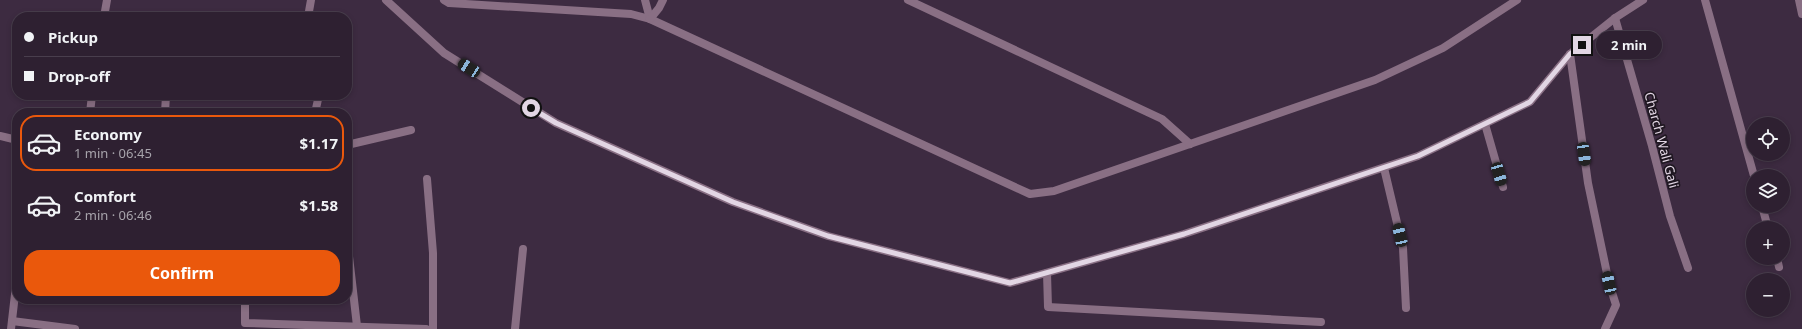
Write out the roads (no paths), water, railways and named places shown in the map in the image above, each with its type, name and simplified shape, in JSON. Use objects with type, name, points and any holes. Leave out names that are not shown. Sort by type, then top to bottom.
[{"type":"street","points":[[105,12],[107,0]]},
{"type":"street","points":[[309,12],[311,0]]},
{"type":"street","points":[[386,0],[444,53],[556,123],[733,202],[828,236],[1010,283],[1184,234],[1418,156],[1530,102],[1570,54],[1615,18],[1643,0]]},
{"type":"street","points":[[444,0],[449,2],[631,14],[650,19],[1030,194],[1054,191],[1375,80],[1443,48],[1517,0]]},
{"type":"street","points":[[644,0],[650,19]]},
{"type":"street","points":[[650,19],[660,8],[663,0]]},
{"type":"street","points":[[908,0],[1162,119],[1190,144]]},
{"type":"street","points":[[1706,0],[1752,169]]},
{"type":"street","points":[[1799,0],[1802,14]]},
{"type":"street","name":"Charch Wali Gali","points":[[1615,18],[1652,146],[1670,216],[1688,268]]},
{"type":"street","points":[[1570,54],[1588,183],[1609,283],[1616,305],[1606,329]]},
{"type":"street","points":[[1485,124],[1503,187]]},
{"type":"street","points":[[352,144],[411,130]]},
{"type":"street","points":[[0,136],[12,139]]},
{"type":"street","points":[[1384,168],[1403,248],[1406,308]]},
{"type":"street","points":[[427,179],[433,253],[433,329]]},
{"type":"street","points":[[515,329],[523,249]]},
{"type":"street","points":[[1047,273],[1048,307],[1321,322]]},
{"type":"street","points":[[352,282],[357,326]]},
{"type":"street","points":[[14,304],[12,325],[75,329]]},
{"type":"street","points":[[245,304],[245,323],[426,329]]}]
